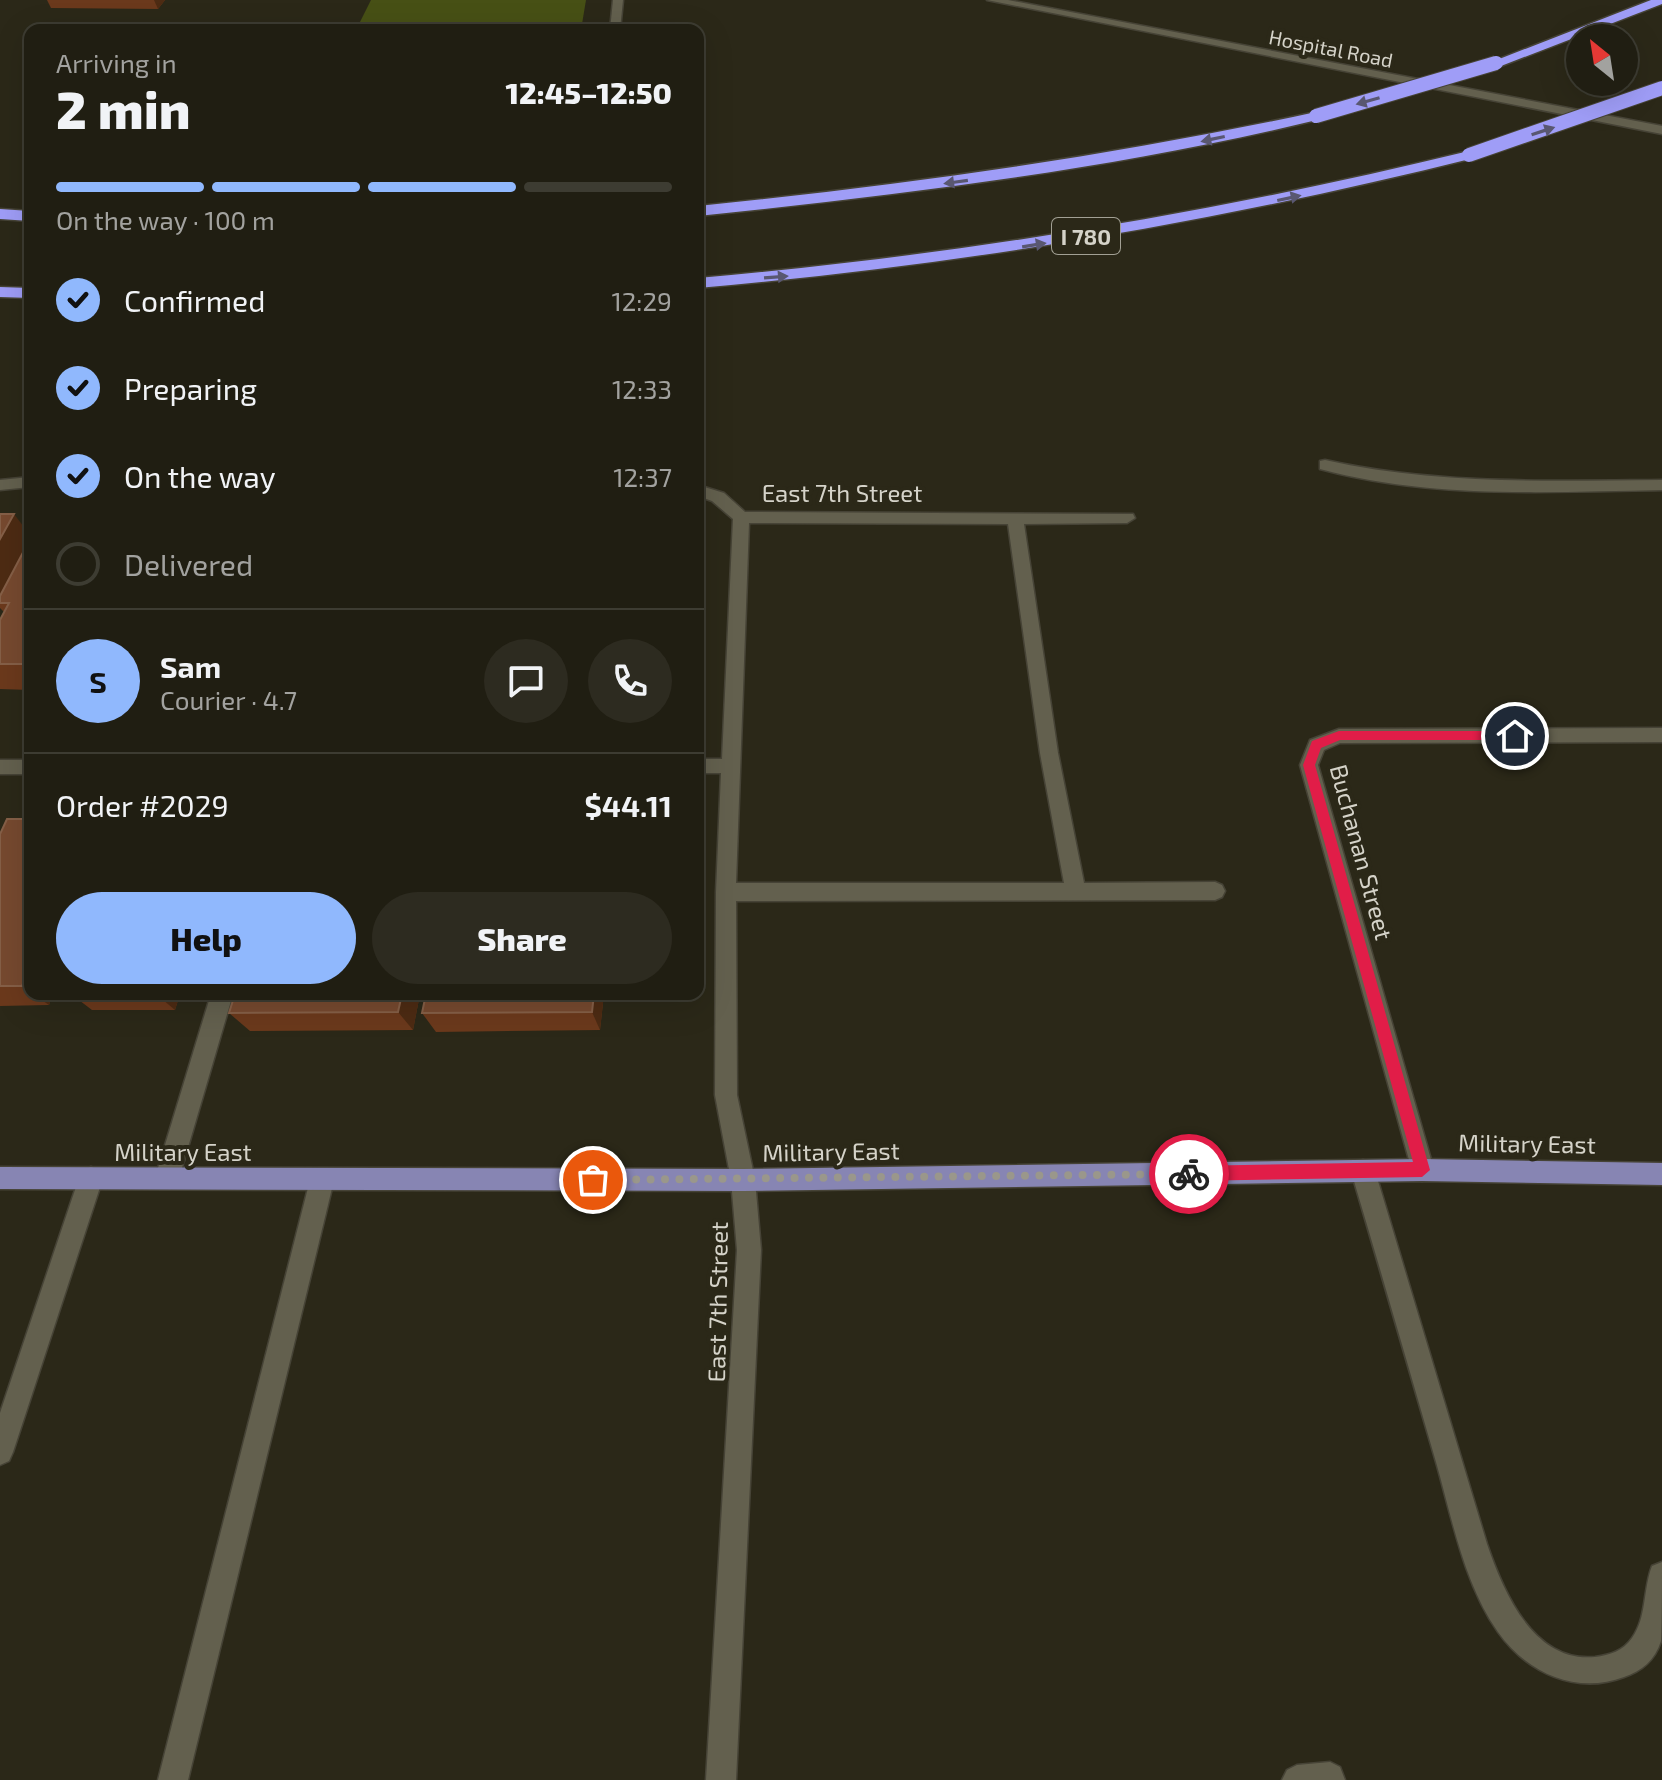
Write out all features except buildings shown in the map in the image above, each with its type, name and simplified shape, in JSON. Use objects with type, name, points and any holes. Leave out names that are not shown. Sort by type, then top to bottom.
[{"type":"highway","points":[[704,210],[845,197],[1059,167],[1209,140],[1316,116],[1496,63],[1662,0]]},
{"type":"highway","name":"I 780","points":[[704,282],[944,259],[1157,225],[1338,188],[1469,155],[1662,88]]},
{"type":"highway","points":[[0,214],[24,216]]},
{"type":"highway","points":[[0,292],[24,293]]},
{"type":"main road","name":"Military East","points":[[0,1178],[743,1180],[1422,1170],[1662,1174]]},
{"type":"street","points":[[616,24],[618,0]]},
{"type":"street","name":"Hospital Road","points":[[992,0],[1662,130]]},
{"type":"street","points":[[1325,465],[1375,478],[1439,486],[1662,485]]},
{"type":"street","points":[[0,485],[24,483]]},
{"type":"street","points":[[704,492],[718,497],[741,517]]},
{"type":"street","name":"East 7th Street","points":[[721,1780],[749,1250],[743,1180],[726,1095],[726,892],[741,517],[1127,518]]},
{"type":"street","points":[[1015,519],[1049,753],[1076,891]]},
{"type":"street","name":"Buchanan Street","points":[[1422,1170],[1309,765],[1317,745],[1339,736],[1662,735]]},
{"type":"street","points":[[704,766],[733,766]]},
{"type":"street","points":[[0,767],[24,767]]},
{"type":"street","points":[[726,892],[1215,891]]},
{"type":"street","points":[[167,1178],[220,1000]]},
{"type":"street","points":[[1363,1171],[1473,1544],[1488,1585],[1510,1626],[1539,1655],[1574,1672],[1607,1671],[1635,1658],[1655,1624],[1662,1576]]},
{"type":"street","points":[[0,1452],[91,1178]]},
{"type":"street","points":[[173,1780],[322,1180]]},
{"type":"street","points":[[1297,1780],[1330,1779]]},
{"type":"green space","points":[[371,0],[586,0],[582,24],[359,24]]},
{"type":"way so far","points":[[593,1180],[1189,1174]]},
{"type":"route","points":[[1189,1174],[1422,1170],[1309,765],[1317,745],[1339,736],[1515,736]]}]
